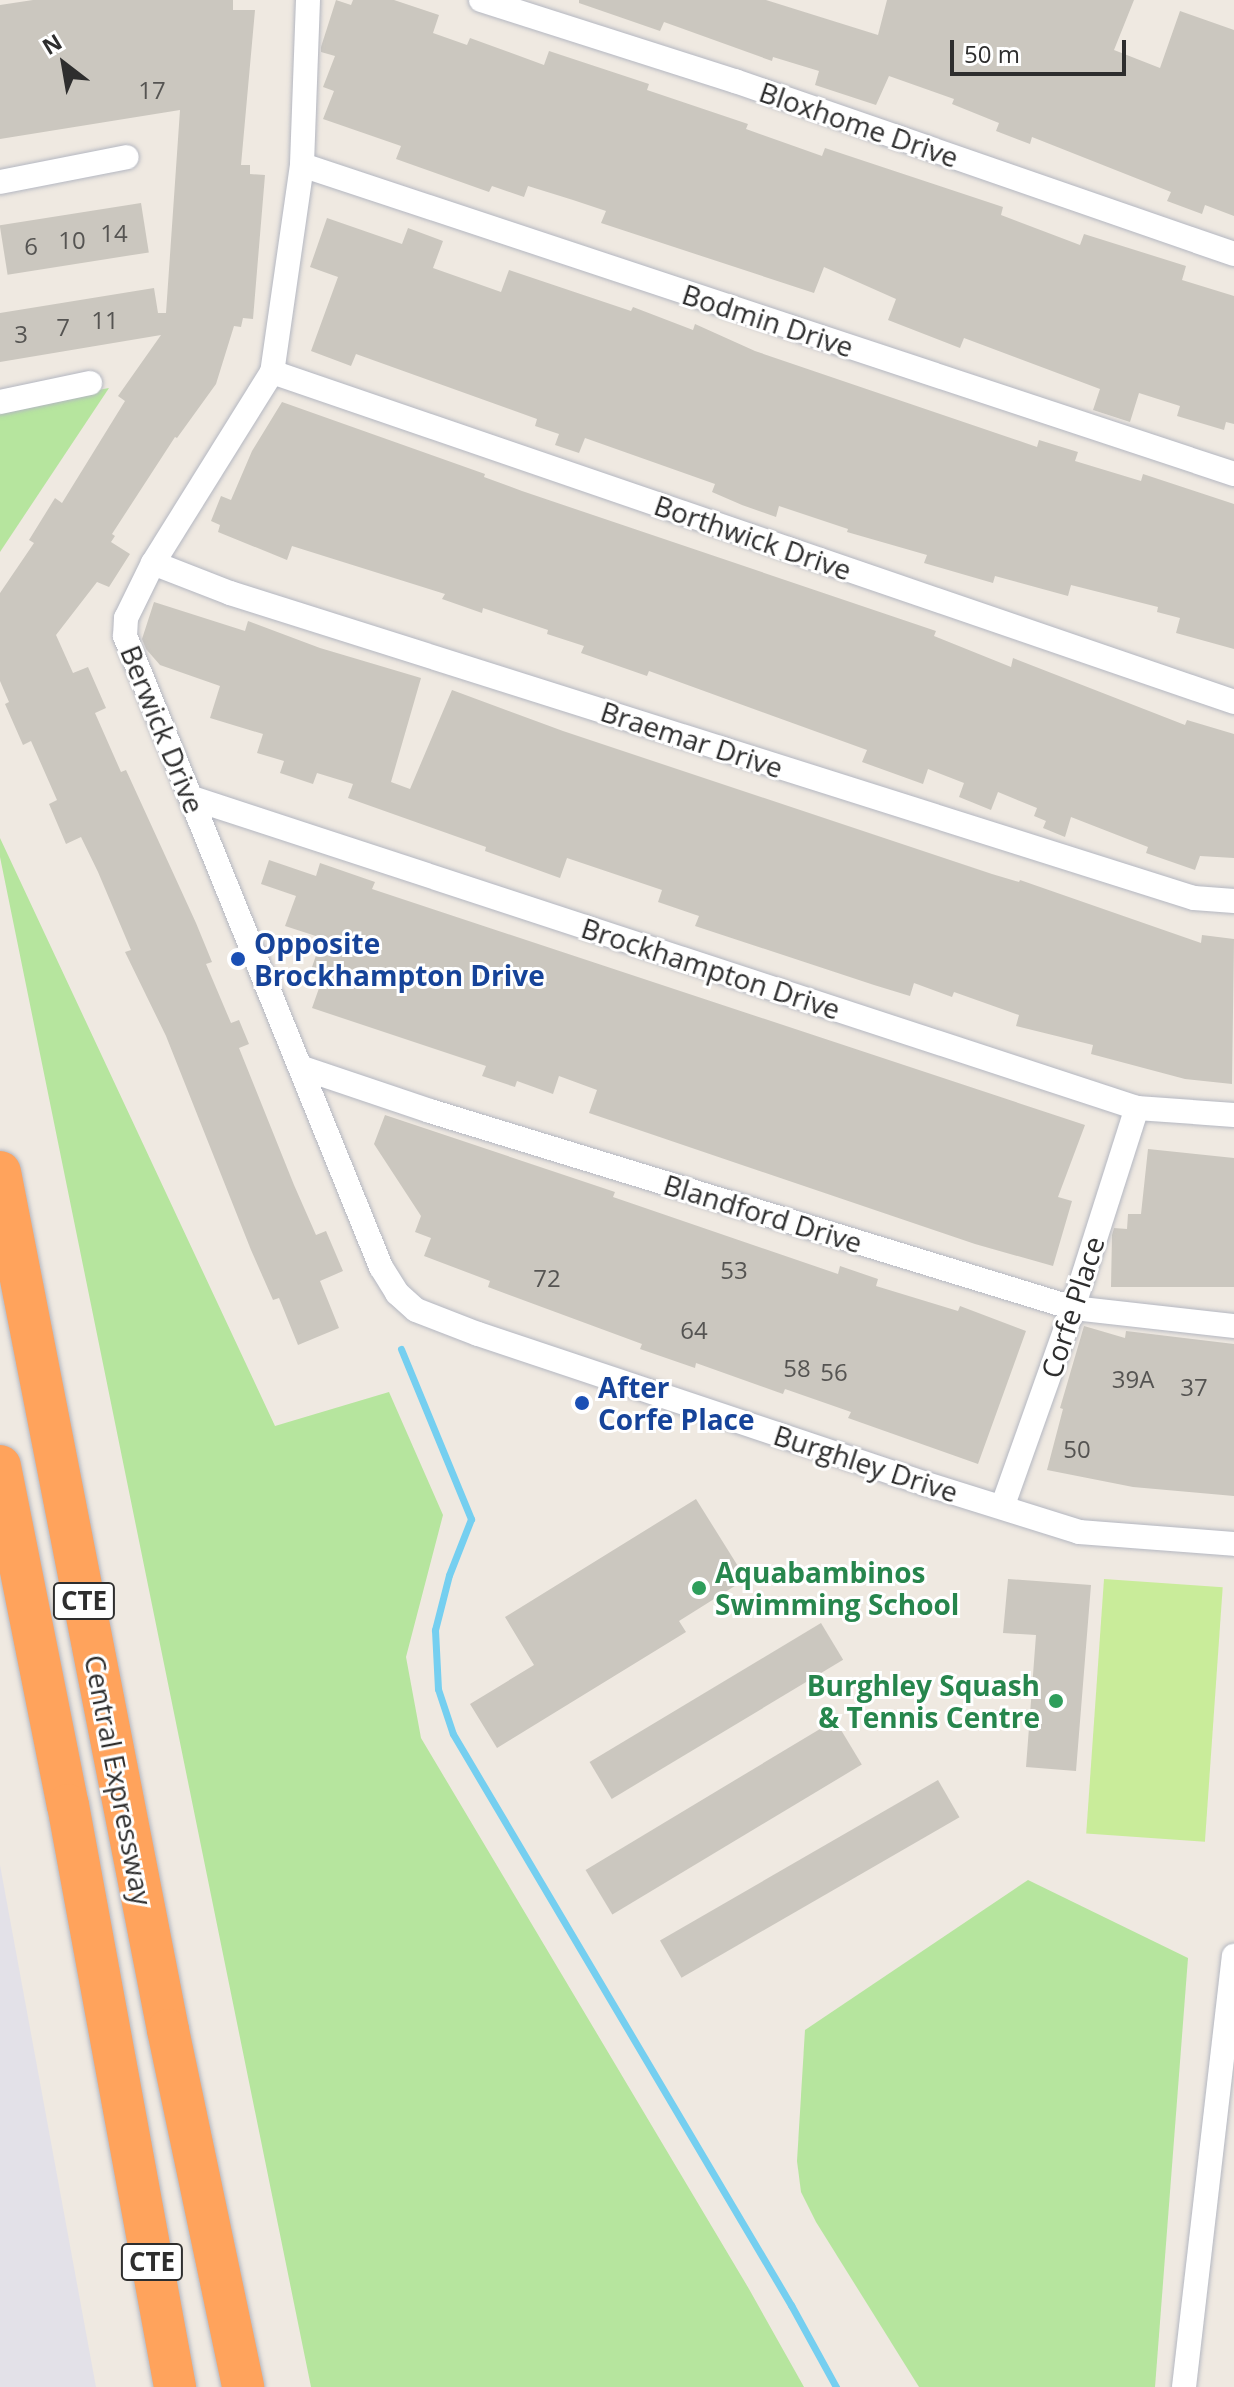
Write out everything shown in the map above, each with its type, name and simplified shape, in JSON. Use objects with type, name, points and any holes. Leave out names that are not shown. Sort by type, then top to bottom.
[{"type":"highway","name":"Central Expressway","points":[[0,1172],[168,2030],[243,2387]]},
{"type":"highway","name":"Central Expressway","points":[[0,1466],[68,1805],[175,2387]]},
{"type":"street","name":"Berwick Drive","points":[[308,0],[302,165],[272,372],[153,563],[126,618],[125,636],[381,1267],[397,1293],[416,1310]]},
{"type":"street","name":"Bloxhome Drive","points":[[481,0],[735,81],[1234,254]]},
{"type":"street","points":[[0,182],[127,157]]},
{"type":"street","name":"Bodmin Drive","points":[[302,165],[1234,474]]},
{"type":"street","name":"Borthwick Drive","points":[[272,372],[1234,702]]},
{"type":"street","points":[[0,402],[11,403],[90,383]]},
{"type":"street","name":"Braemar Drive","points":[[153,563],[230,593],[1179,894],[1234,901]]},
{"type":"street","name":"Brockhampton Drive","points":[[192,798],[1137,1108],[1234,1115]]},
{"type":"street","name":"Blandford Drive","points":[[300,1067],[430,1111],[1073,1308],[1234,1326]]},
{"type":"street","name":"Corfe Place","points":[[1003,1505],[1073,1308],[1137,1108]]},
{"type":"street","name":"Burghley Drive","points":[[416,1310],[492,1339],[1079,1532],[1234,1544]]},
{"type":"street","points":[[1184,2387],[1234,1956]]},
{"type":"shaded area","points":[[0,1865],[96,2387],[0,2387]]},
{"type":"green space","points":[[109,388],[0,552],[0,408]]},
{"type":"green space","points":[[0,838],[275,1426],[389,1392],[443,1515],[406,1657],[421,1738],[749,2289],[804,2387],[311,2387],[0,857]]},
{"type":"green space","points":[[1104,1579],[1223,1587],[1205,1842],[1086,1833]]},
{"type":"green space","points":[[1028,1880],[1188,1958],[1155,2387],[919,2387],[816,2222],[801,2192],[797,2161],[805,2030]]},
{"type":"building","points":[[33,0],[233,0],[233,10],[255,10],[241,165],[250,165],[250,174],[265,175],[253,319],[243,318],[241,327],[234,326],[216,384],[175,437],[112,534],[115,536],[111,542],[130,554],[109,587],[97,582],[56,635],[73,673],[88,667],[106,708],[95,713],[121,772],[126,770],[196,923],[212,962],[206,964],[231,1023],[239,1020],[249,1044],[239,1048],[294,1185],[316,1235],[326,1231],[343,1271],[320,1281],[339,1328],[298,1345],[279,1298],[273,1300],[251,1250],[166,1036],[125,952],[131,950],[98,872],[81,837],[66,844],[49,804],[57,800],[31,741],[23,745],[5,704],[9,702],[0,681],[0,593],[34,543],[29,540],[55,498],[62,503],[125,401],[118,396],[161,335],[0,362],[0,313],[154,288],[158,313],[166,313],[180,110],[0,139],[0,5]]},
{"type":"building","points":[[336,0],[351,5],[353,0],[394,0],[439,15],[433,33],[467,45],[470,38],[544,65],[549,51],[649,84],[647,90],[748,124],[746,129],[822,156],[825,148],[1003,207],[1001,215],[1080,245],[1084,234],[1186,266],[1182,280],[1234,296],[1234,424],[1226,422],[1224,430],[1177,416],[1180,406],[1139,393],[1130,422],[1093,410],[1100,389],[964,338],[960,348],[888,320],[896,299],[824,267],[814,293],[601,223],[606,211],[573,200],[528,186],[524,197],[492,186],[489,192],[396,159],[401,146],[323,119],[334,91],[323,87],[335,56],[321,52],[321,47]]},
{"type":"building","points":[[579,0],[766,0],[878,35],[887,0],[1134,0],[1114,50],[1160,68],[1180,11],[1234,30],[1234,216],[1205,205],[1202,214],[1167,201],[1171,192],[1032,137],[1030,144],[996,131],[999,123],[952,104],[954,99],[889,76],[876,105],[815,85],[819,71],[773,57],[772,61],[664,22],[660,31],[579,3]]},
{"type":"building","points":[[141,203],[149,252],[8,275],[0,225]]},
{"type":"building","points":[[327,218],[402,244],[408,228],[443,241],[433,268],[501,292],[509,270],[631,311],[633,307],[693,330],[695,324],[755,351],[1037,447],[1039,440],[1078,452],[1075,461],[1141,481],[1143,474],[1234,504],[1234,649],[1176,633],[1180,618],[1157,612],[1158,607],[1071,585],[1068,596],[995,576],[993,583],[924,563],[927,555],[847,532],[848,529],[779,506],[776,517],[742,505],[712,492],[715,484],[585,438],[579,453],[555,445],[559,434],[535,426],[537,419],[356,354],[351,366],[311,351],[338,277],[310,267]]},
{"type":"building","points":[[282,402],[485,474],[484,477],[522,491],[936,631],[934,636],[1011,667],[1013,658],[1185,725],[1187,720],[1234,734],[1234,858],[1200,856],[1195,870],[1146,853],[1148,847],[1071,817],[1065,837],[1043,828],[1046,821],[1034,816],[1037,808],[998,792],[991,810],[959,797],[964,783],[928,769],[923,784],[862,762],[867,750],[649,671],[647,676],[581,653],[584,646],[547,634],[548,630],[483,608],[482,613],[442,599],[445,594],[292,546],[287,560],[218,532],[220,525],[211,521],[221,496],[231,500],[252,451]]},
{"type":"building","points":[[154,602],[245,631],[248,621],[320,648],[421,678],[391,782],[410,789],[452,690],[563,731],[992,874],[1020,880],[1201,943],[1202,935],[1234,939],[1232,1084],[1185,1079],[1091,1054],[1093,1045],[1016,1026],[1019,1015],[954,992],[952,997],[914,983],[910,996],[874,985],[695,926],[699,916],[658,902],[662,890],[567,858],[560,878],[485,851],[486,847],[348,798],[353,784],[317,773],[313,784],[280,773],[284,761],[257,753],[263,734],[210,718],[220,686],[160,665],[146,649],[142,639]]},
{"type":"building","points":[[269,860],[316,876],[320,863],[375,882],[372,889],[1085,1125],[1058,1197],[1072,1201],[1053,1266],[975,1244],[589,1113],[597,1090],[559,1076],[553,1094],[517,1081],[515,1087],[482,1076],[486,1066],[312,1008],[324,974],[311,970],[322,938],[285,926],[296,896],[261,884]]},
{"type":"building","points":[[385,1115],[615,1192],[613,1197],[838,1274],[840,1266],[878,1279],[876,1286],[958,1311],[960,1306],[1026,1331],[978,1464],[848,1418],[851,1412],[785,1389],[783,1394],[696,1363],[695,1368],[640,1349],[642,1344],[488,1287],[490,1281],[424,1256],[431,1238],[415,1232],[421,1216],[374,1144]]},
{"type":"building","points":[[1148,1149],[1234,1158],[1234,1287],[1111,1287],[1112,1235],[1114,1228],[1127,1229],[1128,1214],[1141,1214]]},
{"type":"building","points":[[1084,1326],[1125,1338],[1126,1331],[1234,1344],[1234,1496],[1133,1487],[1047,1470],[1063,1409],[1060,1408]]},
{"type":"building","points":[[696,1499],[746,1579],[679,1621],[686,1632],[497,1748],[470,1704],[534,1665],[505,1617]]},
{"type":"building","name":"Burghley Squash & Tennis Centre","points":[[1008,1579],[1091,1585],[1076,1771],[1026,1767],[1036,1635],[1003,1633]]},
{"type":"building","points":[[821,1623],[843,1660],[612,1799],[590,1762]]},
{"type":"building","points":[[835,1720],[862,1765],[612,1914],[586,1870]]},
{"type":"building","points":[[938,1780],[960,1817],[682,1978],[660,1940]]},
{"type":"waterway","points":[[401,1349],[471,1519],[449,1575],[435,1630],[438,1689],[453,1734],[791,2305],[836,2387]]},
{"type":"place","name":"Opposite Brockhampton Drive","points":[[238,959]]},
{"type":"place","name":"After Corfe Place","points":[[582,1403]]},
{"type":"place","name":"Aquabambinos Swimming School","points":[[699,1588]]},
{"type":"place","name":"Burghley Squash & Tennis Centre","points":[[1056,1701]]}]
